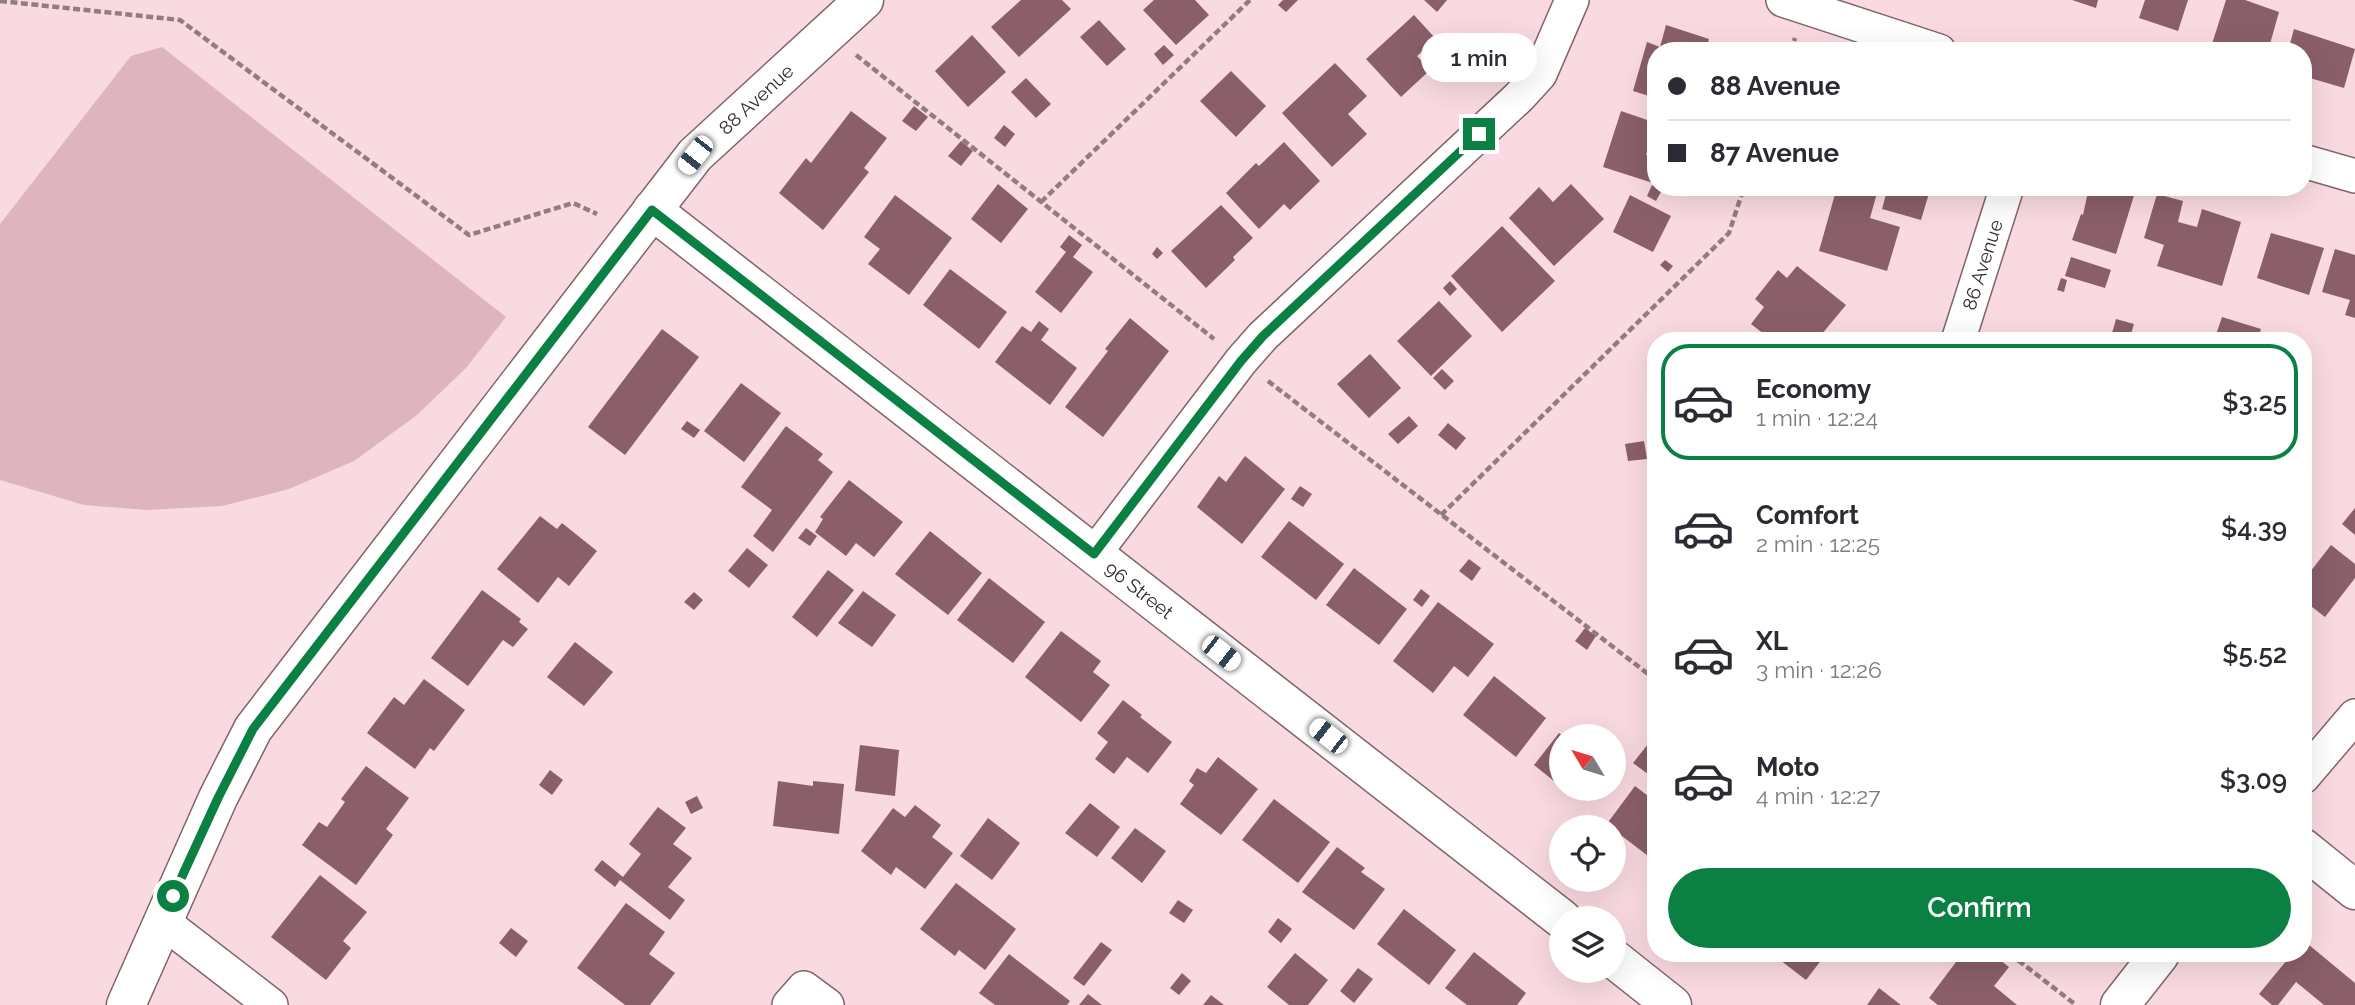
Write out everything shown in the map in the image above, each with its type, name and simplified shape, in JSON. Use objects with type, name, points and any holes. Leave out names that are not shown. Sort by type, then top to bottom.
[{"type":"street","name":"88 Avenue","points":[[126,1005],[218,798],[253,729],[695,155],[864,0]]},
{"type":"street","points":[[1094,554],[1263,336],[1519,97],[1540,74],[1572,0]]},
{"type":"street","points":[[1783,0],[1911,42]]},
{"type":"street","points":[[2312,164],[2355,176]]},
{"type":"street","name":"86 Avenue","points":[[1961,332],[2004,196]]},
{"type":"street","name":"96 Street","points":[[652,210],[1549,909]]},
{"type":"street","points":[[2312,766],[2355,716]]},
{"type":"street","points":[[2312,855],[2355,890]]},
{"type":"street","points":[[162,921],[271,1005]]},
{"type":"street","points":[[2120,1005],[2154,962]]},
{"type":"street","points":[[1626,969],[1672,1005]]},
{"type":"path","points":[[1041,202],[1250,0]]},
{"type":"path","points":[[0,1],[180,20],[469,235],[573,203],[597,214]]},
{"type":"path","points":[[1441,514],[1728,233],[1741,196]]},
{"type":"path","points":[[2020,962],[2076,1005]]},
{"type":"shaded area","points":[[162,47],[506,317],[466,368],[417,415],[354,461],[289,489],[222,506],[147,510],[84,505],[0,480],[0,224],[131,56]]},
{"type":"building","points":[[1021,0],[1062,0],[1071,9],[1019,57],[991,27]]},
{"type":"building","points":[[1154,0],[1195,0],[1209,15],[1176,45],[1143,10]]},
{"type":"building","points":[[1283,0],[1298,0],[1286,12],[1278,5]]},
{"type":"building","points":[[1424,0],[1447,0],[1437,12]]},
{"type":"building","points":[[2072,0],[2098,0],[2096,8]]},
{"type":"building","points":[[2145,0],[2188,0],[2178,31],[2139,18]]},
{"type":"building","points":[[2226,0],[2245,0],[2279,12],[2271,42],[2213,42]]},
{"type":"building","points":[[1414,15],[1436,39],[1417,56],[1430,70],[1401,97],[1366,59]]},
{"type":"building","points":[[1099,20],[1126,49],[1107,66],[1080,37]]},
{"type":"building","points":[[1666,25],[1709,39],[1708,42],[1661,42]]},
{"type":"building","points":[[2294,29],[2355,49],[2344,88],[2312,79],[2312,42],[2290,42]]},
{"type":"building","points":[[972,35],[1006,72],[968,107],[935,71]]},
{"type":"building","points":[[1647,42],[1647,95],[1633,91]]},
{"type":"building","points":[[1164,45],[1174,55],[1163,65],[1154,54]]},
{"type":"building","points":[[1335,63],[1367,96],[1348,114],[1367,134],[1332,167],[1282,113]]},
{"type":"building","points":[[1231,71],[1266,106],[1236,137],[1200,101]]},
{"type":"building","points":[[1026,78],[1051,104],[1036,118],[1011,92]]},
{"type":"building","points":[[914,106],[928,117],[916,131],[902,121]]},
{"type":"building","points":[[851,111],[887,138],[864,168],[869,172],[823,230],[779,193],[806,158],[811,163]]},
{"type":"building","points":[[1621,111],[1647,120],[1647,181],[1603,167]]},
{"type":"building","points":[[1004,125],[1015,134],[1005,147],[994,138]]},
{"type":"building","points":[[961,141],[973,151],[961,166],[948,156]]},
{"type":"building","points":[[1284,142],[1320,181],[1290,210],[1284,204],[1259,229],[1226,193],[1256,163],[1259,166]]},
{"type":"building","points":[[998,184],[1028,209],[1001,243],[971,219]]},
{"type":"building","points":[[1571,184],[1604,219],[1554,266],[1509,218],[1539,187],[1553,202]]},
{"type":"building","points":[[895,195],[952,238],[909,295],[868,264],[880,249],[864,237]]},
{"type":"building","points":[[1630,195],[1671,216],[1653,252],[1613,232]]},
{"type":"building","points":[[1834,196],[1876,196],[1870,218],[1900,227],[1887,271],[1819,251]]},
{"type":"building","points":[[1886,196],[1928,196],[1921,220],[1882,209]]},
{"type":"building","points":[[2087,196],[2134,196],[2116,254],[2072,240],[2081,214],[2083,215]]},
{"type":"building","points":[[2156,196],[2183,201],[2178,222],[2197,227],[2202,209],[2241,222],[2222,286],[2157,266],[2164,245],[2144,238]]},
{"type":"building","points":[[1221,205],[1253,238],[1206,288],[1171,251]]},
{"type":"building","points":[[1502,226],[1555,281],[1502,332],[1451,276]]},
{"type":"building","points":[[2271,233],[2324,248],[2309,295],[2257,278]]},
{"type":"building","points":[[1069,235],[1082,245],[1073,257],[1093,272],[1061,313],[1035,292],[1066,252],[1060,247]]},
{"type":"building","points":[[1157,247],[1163,253],[1157,259],[1152,254]]},
{"type":"building","points":[[2335,249],[2355,255],[2355,318],[2345,315],[2350,300],[2322,292]]},
{"type":"building","points":[[2071,257],[2111,270],[2105,288],[2065,276]]},
{"type":"building","points":[[1665,260],[1673,266],[1668,272],[1660,265]]},
{"type":"building","points":[[1797,266],[1846,305],[1824,332],[1761,332],[1751,324],[1764,307],[1755,299],[1778,270],[1787,278]]},
{"type":"building","points":[[950,269],[1007,312],[979,349],[923,305]]},
{"type":"building","points":[[2061,278],[2067,280],[2064,292],[2057,290]]},
{"type":"building","points":[[1450,281],[1457,289],[1450,296],[1443,288]]},
{"type":"building","points":[[1439,301],[1472,336],[1431,376],[1397,341]]},
{"type":"building","points":[[2222,317],[2261,329],[2260,332],[2217,332]]},
{"type":"building","points":[[1130,318],[1169,351],[1103,437],[1065,407]]},
{"type":"building","points":[[2116,319],[2134,324],[2132,332],[2112,332]]},
{"type":"building","points":[[1039,321],[1049,329],[1041,340],[1077,368],[1050,405],[995,362],[1022,326],[1031,332]]},
{"type":"building","points":[[662,329],[699,357],[625,455],[588,427]]},
{"type":"building","points":[[1370,354],[1401,388],[1369,418],[1337,384]]},
{"type":"building","points":[[1442,369],[1454,381],[1445,390],[1433,378]]},
{"type":"building","points":[[741,383],[781,413],[744,462],[704,431]]},
{"type":"building","points":[[1409,416],[1418,426],[1398,444],[1388,434]]},
{"type":"building","points":[[687,421],[700,430],[694,438],[681,429]]},
{"type":"building","points":[[1448,423],[1466,438],[1456,450],[1438,435]]},
{"type":"building","points":[[786,426],[823,454],[818,460],[833,472],[773,552],[753,536],[772,510],[741,487]]},
{"type":"building","points":[[1644,441],[1647,459],[1628,461],[1625,444]]},
{"type":"building","points":[[1245,456],[1285,489],[1242,544],[1197,507],[1219,476],[1226,482]]},
{"type":"building","points":[[849,480],[903,522],[874,557],[856,543],[846,556],[815,532],[823,519],[820,517]]},
{"type":"building","points":[[1300,486],[1312,494],[1303,507],[1291,499]]},
{"type":"building","points":[[2355,508],[2355,535],[2342,524]]},
{"type":"building","points":[[540,516],[557,529],[562,523],[597,551],[569,586],[558,577],[538,603],[497,569]]},
{"type":"building","points":[[1289,521],[1344,564],[1316,600],[1261,557]]},
{"type":"building","points":[[806,528],[817,536],[810,546],[798,538]]},
{"type":"building","points":[[930,531],[982,573],[948,615],[895,574]]},
{"type":"building","points":[[2331,545],[2355,564],[2355,578],[2325,617],[2312,607],[2312,569]]},
{"type":"building","points":[[747,548],[768,565],[749,588],[728,571]]},
{"type":"building","points":[[1469,559],[1481,568],[1472,581],[1459,571]]},
{"type":"building","points":[[1354,568],[1407,609],[1379,645],[1326,605]]},
{"type":"building","points":[[828,570],[854,590],[817,637],[792,617]]},
{"type":"building","points":[[989,578],[1045,622],[1013,663],[957,620]]},
{"type":"building","points":[[1421,589],[1430,596],[1422,607],[1413,600]]},
{"type":"building","points":[[482,590],[521,619],[519,622],[528,629],[513,647],[503,640],[468,686],[431,658]]},
{"type":"building","points":[[863,591],[896,615],[872,647],[838,623]]},
{"type":"building","points":[[694,592],[703,600],[694,610],[684,602]]},
{"type":"building","points":[[1438,602],[1494,644],[1468,677],[1454,666],[1433,693],[1393,661]]},
{"type":"building","points":[[1585,628],[1596,636],[1587,650],[1575,641]]},
{"type":"building","points":[[1061,631],[1101,661],[1093,672],[1110,685],[1081,722],[1025,677]]},
{"type":"building","points":[[575,642],[613,672],[584,706],[547,677]]},
{"type":"building","points":[[1494,676],[1546,718],[1516,757],[1463,715]]},
{"type":"building","points":[[424,679],[465,710],[434,751],[430,748],[415,769],[367,733],[394,697],[404,705]]},
{"type":"building","points":[[1123,700],[1172,742],[1148,773],[1127,757],[1114,774],[1095,759],[1108,742],[1097,733]]},
{"type":"building","points":[[860,745],[899,750],[895,796],[855,791]]},
{"type":"building","points":[[1647,745],[1647,773],[1633,763]]},
{"type":"building","points":[[1549,746],[1549,777],[1534,765]]},
{"type":"building","points":[[1218,757],[1258,789],[1221,835],[1180,804],[1194,785],[1189,781],[1197,768],[1206,773]]},
{"type":"building","points":[[366,766],[409,798],[386,829],[393,835],[356,885],[302,845],[319,822],[327,827],[345,802],[341,799]]},
{"type":"building","points":[[550,770],[563,780],[552,795],[539,785]]},
{"type":"building","points":[[778,781],[813,786],[813,781],[844,784],[839,834],[773,826]]},
{"type":"building","points":[[1635,786],[1647,795],[1647,855],[1626,839],[1626,815],[1613,815],[1626,802]]},
{"type":"building","points":[[697,796],[703,808],[691,814],[685,802]]},
{"type":"building","points":[[1274,799],[1330,842],[1298,883],[1242,840]]},
{"type":"building","points":[[1090,803],[1120,827],[1097,857],[1065,833]]},
{"type":"building","points":[[915,805],[941,825],[932,837],[953,853],[925,889],[896,867],[891,875],[861,851],[893,808],[905,817]]},
{"type":"building","points":[[658,807],[686,828],[673,844],[692,858],[668,887],[685,900],[670,920],[620,880],[615,887],[594,870],[602,860],[623,877],[641,854],[629,844]]},
{"type":"building","points":[[988,818],[1020,843],[992,880],[960,856]]},
{"type":"building","points":[[1135,828],[1166,851],[1142,883],[1111,858]]},
{"type":"building","points":[[1337,847],[1365,868],[1361,872],[1385,889],[1354,930],[1302,892]]},
{"type":"building","points":[[320,875],[367,912],[343,941],[351,948],[326,980],[271,937]]},
{"type":"building","points":[[956,883],[1016,929],[985,970],[959,950],[955,956],[920,929]]},
{"type":"building","points":[[1178,900],[1193,910],[1184,923],[1169,913]]},
{"type":"building","points":[[626,903],[665,932],[649,954],[675,973],[650,1005],[625,1005],[577,968]]},
{"type":"building","points":[[1404,909],[1456,950],[1429,985],[1377,944]]},
{"type":"building","points":[[1278,918],[1292,929],[1281,943],[1268,932]]},
{"type":"building","points":[[511,928],[528,941],[516,957],[499,943]]},
{"type":"building","points":[[1101,942],[1112,950],[1084,986],[1073,978]]},
{"type":"building","points":[[2312,947],[2355,983],[2355,1005],[2324,1005],[2296,982],[2278,1005],[2272,1005],[2259,994],[2285,962],[2312,962]]},
{"type":"building","points":[[1474,952],[1526,993],[1517,1005],[1467,1005],[1445,988]]},
{"type":"building","points":[[1295,953],[1328,980],[1308,1005],[1289,1005],[1267,987]]},
{"type":"building","points":[[1009,954],[1070,1001],[1067,1005],[995,1005],[979,993]]},
{"type":"building","points":[[1782,962],[1820,962],[1806,980]]},
{"type":"building","points":[[1956,962],[2002,962],[2009,967],[1994,986],[2017,1005],[1938,1005],[1929,998]]},
{"type":"building","points":[[1358,968],[1373,979],[1354,1003],[1340,991]]},
{"type":"building","points":[[1182,973],[1191,981],[1179,995],[1170,988]]},
{"type":"building","points":[[1879,988],[1901,1005],[1867,1005]]},
{"type":"building","points":[[1088,994],[1102,1005],[1079,1005]]},
{"type":"building","points":[[1211,995],[1224,1005],[1203,1005]]},
{"type":"route","points":[[173,896],[253,729],[652,210],[1094,554],[1263,336],[1479,134]]}]
